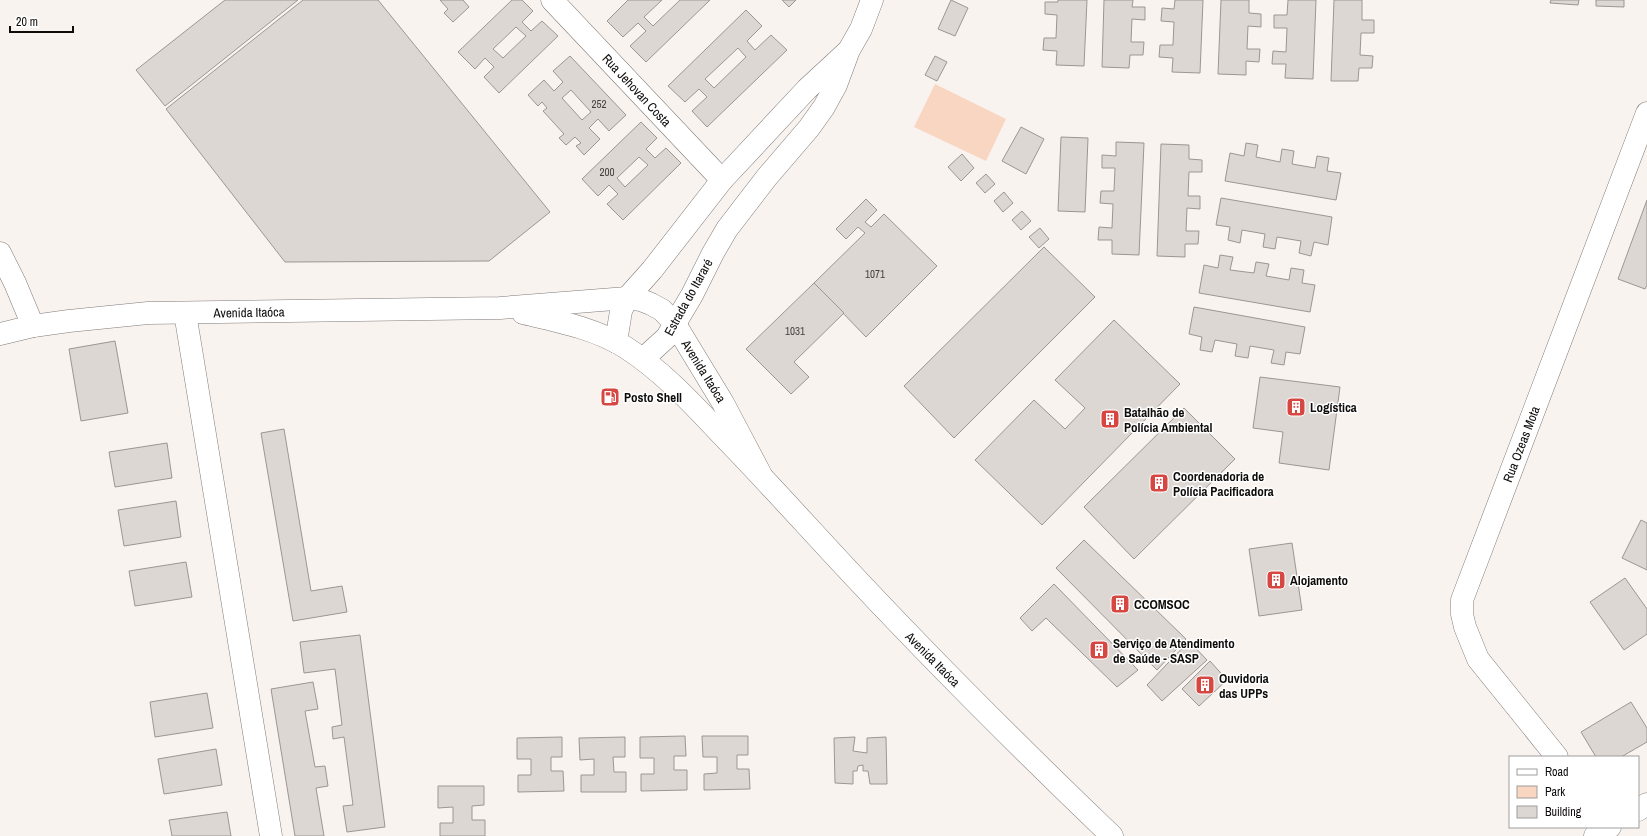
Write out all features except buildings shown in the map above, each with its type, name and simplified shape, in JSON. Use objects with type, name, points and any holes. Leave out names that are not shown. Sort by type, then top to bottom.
[{"type":"main road","name":"Rua Jehovan Costa","points":[[552,0],[722,180]]},
{"type":"main road","name":"Estrada do Itararé","points":[[643,359],[662,343],[675,324],[727,229],[767,177],[809,128],[824,106],[836,86],[849,50],[861,29],[872,0]]},
{"type":"main road","name":"Estrada do Itararé","points":[[616,342],[621,311],[627,298],[652,270],[722,180],[808,89],[849,50]]},
{"type":"main road","name":"Rua Ozeas Mota","points":[[1557,756],[1478,659],[1465,627],[1462,614],[1462,600],[1647,113]]},
{"type":"main road","points":[[0,253],[15,283],[33,326]]},
{"type":"main road","name":"Avenida Itaóca","points":[[0,334],[33,326],[126,315],[500,308],[627,298],[641,300],[662,310],[675,324],[723,402],[761,475]]},
{"type":"main road","name":"Avenida Itaóca","points":[[500,308],[556,320],[588,330],[616,342]]},
{"type":"main road","points":[[185,313],[272,836]]},
{"type":"main road","points":[[616,342],[643,359]]},
{"type":"main road","name":"Avenida Itaóca","points":[[643,359],[688,399],[761,475],[900,626],[1112,836]]},
{"type":"main road","points":[[1595,836],[1608,828]]},
{"type":"green space","points":[[935,84],[1006,119],[986,161],[914,127]]},
{"type":"place","name":"Posto Shell","points":[[610,397]]},
{"type":"place","name":"Logística","points":[[1296,407]]},
{"type":"place","name":"Batalhão de Polícia Ambiental","points":[[1110,419]]},
{"type":"place","name":"Coordenadoria de Polícia Pacificadora","points":[[1159,483]]},
{"type":"place","name":"Alojamento","points":[[1276,580]]},
{"type":"place","name":"CCOMSOC","points":[[1120,604]]},
{"type":"place","name":"Serviço de Atendimento de Saúde - SASP","points":[[1099,650]]},
{"type":"place","name":"Ouvidoria das UPPs","points":[[1205,685]]}]
